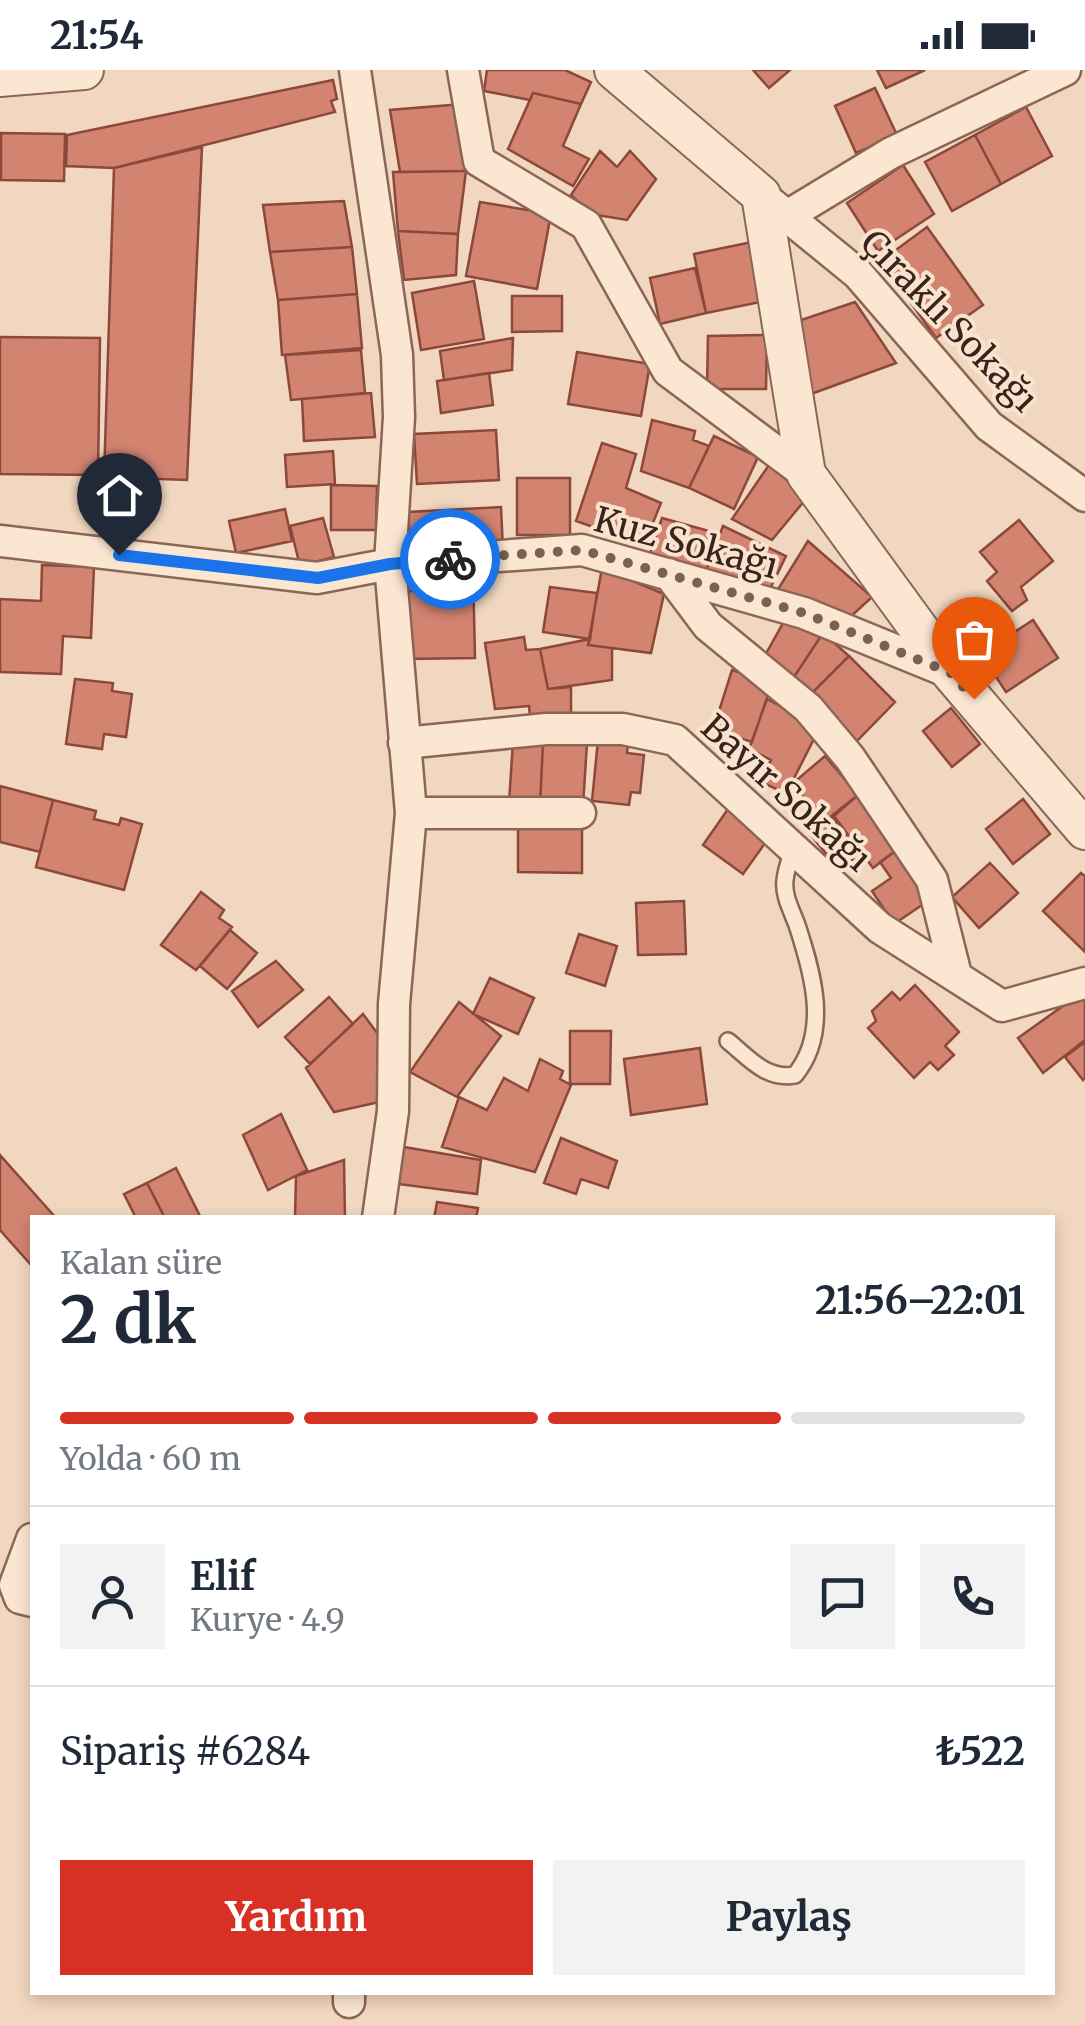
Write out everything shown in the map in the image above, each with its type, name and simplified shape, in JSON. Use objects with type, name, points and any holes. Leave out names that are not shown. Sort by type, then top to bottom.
[{"type":"street","points":[[0,77],[84,70]]},
{"type":"street","points":[[355,70],[396,355],[399,417],[390,564],[412,813],[394,1004],[394,1111],[378,1215]]},
{"type":"street","points":[[463,70],[479,161],[586,224],[668,371],[806,474],[951,673],[1085,830]]},
{"type":"street","points":[[614,70],[774,206],[806,474]]},
{"type":"street","points":[[774,206],[1065,70]]},
{"type":"street","name":"Çıraklı Sokağı","points":[[774,206],[858,274],[989,426],[1085,496]]},
{"type":"street","name":"Kuz Sokağı","points":[[0,541],[318,578],[390,564],[582,550],[804,613],[951,673]]},
{"type":"street","points":[[669,574],[708,626],[808,708],[850,758],[932,880],[956,975]]},
{"type":"street","name":"Bayır Sokağı","points":[[404,743],[546,730],[624,729],[676,740],[880,928],[1002,1006],[1085,983]]},
{"type":"street","points":[[412,813],[580,814]]},
{"type":"street","points":[[30,1544],[15,1585],[20,1598],[30,1600]]},
{"type":"lane","points":[[728,1041],[765,1072],[780,1078],[795,1075],[808,1060],[814,1042],[815,1002],[808,962],[786,894],[785,879],[793,850]]},
{"type":"building","points":[[487,70],[565,70],[591,82],[581,104],[533,93],[530,100],[484,91]]},
{"type":"building","points":[[753,70],[790,70],[769,88]]},
{"type":"building","points":[[877,70],[925,70],[886,88]]},
{"type":"building","points":[[333,80],[337,99],[331,101],[335,112],[114,168],[66,166],[67,135]]},
{"type":"building","points":[[875,88],[897,135],[856,153],[835,106]]},
{"type":"building","points":[[533,93],[581,104],[563,146],[589,159],[573,186],[508,149]]},
{"type":"building","points":[[462,104],[466,171],[400,172],[390,110]]},
{"type":"building","points":[[1026,107],[1052,156],[1001,184],[975,135]]},
{"type":"building","points":[[1,133],[65,134],[64,181],[1,180]]},
{"type":"building","points":[[975,135],[1001,184],[952,211],[925,162]]},
{"type":"building","points":[[202,147],[187,480],[104,477],[114,168]]},
{"type":"building","points":[[600,151],[617,167],[630,151],[656,179],[627,220],[591,214],[571,195]]},
{"type":"building","points":[[903,165],[934,214],[878,251],[847,203]]},
{"type":"building","points":[[466,171],[458,234],[398,231],[393,172]]},
{"type":"building","points":[[344,201],[352,247],[270,252],[263,205]]},
{"type":"building","points":[[480,202],[551,214],[537,289],[466,276]]},
{"type":"building","points":[[927,227],[983,305],[936,338],[881,261]]},
{"type":"building","points":[[398,231],[458,234],[456,275],[404,280]]},
{"type":"building","points":[[752,242],[765,301],[706,313],[694,254]]},
{"type":"building","points":[[352,247],[357,294],[278,300],[270,252]]},
{"type":"building","points":[[695,268],[706,313],[660,324],[650,278]]},
{"type":"building","points":[[474,281],[484,339],[421,350],[412,293]]},
{"type":"building","points":[[357,294],[362,348],[282,355],[278,300]]},
{"type":"building","points":[[512,296],[562,296],[562,331],[512,332]]},
{"type":"building","points":[[855,302],[896,363],[811,394],[795,322]]},
{"type":"building","points":[[767,335],[766,389],[707,389],[708,336]]},
{"type":"building","points":[[0,337],[100,338],[98,475],[0,474]]},
{"type":"building","points":[[513,338],[512,370],[444,380],[440,351]]},
{"type":"building","points":[[361,350],[365,393],[291,400],[285,355]]},
{"type":"building","points":[[577,352],[650,364],[641,416],[568,404]]},
{"type":"building","points":[[489,373],[493,405],[441,413],[437,381]]},
{"type":"building","points":[[371,393],[375,437],[304,441],[302,399]]},
{"type":"building","points":[[652,420],[695,431],[693,440],[709,446],[689,488],[641,471]]},
{"type":"building","points":[[496,430],[499,480],[417,484],[414,434]]},
{"type":"building","points":[[714,436],[758,457],[734,509],[689,488]]},
{"type":"building","points":[[602,443],[636,454],[626,488],[661,503],[644,545],[576,521]]},
{"type":"building","points":[[333,451],[335,484],[287,487],[285,455]]},
{"type":"building","points":[[771,462],[805,500],[772,540],[732,519]]},
{"type":"building","points":[[517,478],[570,478],[570,535],[517,535]]},
{"type":"building","points":[[331,485],[377,486],[376,530],[331,530]]},
{"type":"building","points":[[501,507],[503,550],[411,555],[408,512]]},
{"type":"building","points":[[285,509],[292,541],[236,553],[229,521]]},
{"type":"building","points":[[323,518],[334,557],[300,566],[290,526]]},
{"type":"building","points":[[662,518],[720,534],[706,571],[649,556]]},
{"type":"building","points":[[1019,520],[1053,561],[1021,587],[1027,600],[1012,611],[987,581],[997,572],[980,552]]},
{"type":"building","points":[[723,526],[786,556],[769,591],[706,571]]},
{"type":"building","points":[[808,541],[872,597],[847,620],[777,591]]},
{"type":"building","points":[[42,565],[94,567],[91,638],[63,636],[61,674],[0,672],[0,599],[41,601]]},
{"type":"building","points":[[602,568],[664,594],[651,653],[588,645]]},
{"type":"building","points":[[473,569],[475,658],[407,659],[403,591],[439,591],[438,570]]},
{"type":"building","points":[[550,587],[597,593],[590,639],[543,632]]},
{"type":"building","points":[[787,616],[823,633],[792,680],[763,659]]},
{"type":"building","points":[[1033,620],[1058,658],[1006,692],[981,654]]},
{"type":"building","points":[[823,633],[849,656],[809,696],[792,680]]},
{"type":"building","points":[[524,637],[526,650],[540,649],[548,689],[571,687],[571,717],[530,717],[529,706],[495,709],[485,643]]},
{"type":"building","points":[[590,639],[588,645],[612,648],[612,680],[548,689],[540,649]]},
{"type":"building","points":[[849,656],[895,702],[855,743],[809,696]]},
{"type":"building","points":[[732,670],[772,683],[752,742],[713,730]]},
{"type":"building","points":[[75,679],[113,683],[112,691],[132,694],[126,737],[104,734],[102,749],[66,744]]},
{"type":"building","points":[[767,699],[820,727],[786,794],[760,781],[771,760],[749,749]]},
{"type":"building","points":[[951,708],[980,744],[952,767],[923,731]]},
{"type":"building","points":[[598,740],[628,744],[627,753],[644,755],[640,793],[631,792],[629,805],[592,801]]},
{"type":"building","points":[[513,741],[543,743],[540,805],[509,803]]},
{"type":"building","points":[[543,743],[587,743],[583,806],[540,805]]},
{"type":"building","points":[[825,756],[858,795],[825,821],[792,784]]},
{"type":"building","points":[[0,786],[53,800],[40,852],[0,842]]},
{"type":"building","points":[[858,795],[898,849],[873,868],[834,816]]},
{"type":"building","points":[[1023,799],[1050,834],[1013,864],[986,829]]},
{"type":"building","points":[[53,800],[96,811],[94,819],[119,825],[121,818],[142,824],[124,890],[36,867]]},
{"type":"building","points":[[728,809],[768,839],[743,874],[703,845]]},
{"type":"building","points":[[833,817],[861,853],[839,870],[810,834]]},
{"type":"building","points":[[518,826],[582,826],[582,873],[518,872]]},
{"type":"building","points":[[898,849],[931,899],[894,924],[872,891],[891,878],[880,862]]},
{"type":"building","points":[[990,863],[1018,893],[979,928],[952,897]]},
{"type":"building","points":[[1081,873],[1085,876],[1085,952],[1043,911]]},
{"type":"building","points":[[201,892],[224,910],[219,918],[232,927],[196,970],[161,945]]},
{"type":"building","points":[[684,901],[686,954],[638,955],[636,903]]},
{"type":"building","points":[[230,930],[257,953],[227,989],[200,966]]},
{"type":"building","points":[[579,934],[617,946],[605,986],[566,973]]},
{"type":"building","points":[[276,961],[303,990],[258,1027],[232,991]]},
{"type":"building","points":[[490,978],[534,998],[518,1034],[473,1014]]},
{"type":"building","points":[[915,985],[959,1032],[945,1046],[954,1055],[938,1070],[930,1062],[914,1078],[868,1028],[876,1021],[872,1011],[892,992],[900,1000]]},
{"type":"building","points":[[1081,993],[1085,999],[1085,1040],[1043,1073],[1018,1038]]},
{"type":"building","points":[[329,997],[353,1024],[310,1064],[285,1037]]},
{"type":"building","points":[[459,1002],[501,1036],[457,1097],[410,1072]]},
{"type":"building","points":[[363,1014],[386,1045],[384,1101],[334,1112],[306,1068]]},
{"type":"building","points":[[570,1031],[611,1031],[610,1084],[570,1084]]},
{"type":"building","points":[[1085,1042],[1085,1078],[1083,1080],[1065,1057]]},
{"type":"building","points":[[700,1048],[707,1104],[631,1115],[624,1059]]},
{"type":"building","points":[[540,1059],[563,1071],[560,1079],[571,1085],[535,1172],[442,1147],[459,1097],[487,1110],[504,1078],[528,1091]]},
{"type":"building","points":[[281,1114],[307,1170],[268,1190],[243,1135]]},
{"type":"building","points":[[561,1138],[617,1161],[608,1188],[581,1179],[576,1194],[544,1183]]},
{"type":"building","points":[[404,1147],[481,1160],[477,1194],[398,1184]]},
{"type":"building","points":[[0,1155],[53,1215],[30,1215],[30,1264],[0,1230]]},
{"type":"building","points":[[344,1160],[345,1215],[295,1215],[296,1176]]},
{"type":"building","points":[[176,1168],[200,1215],[163,1215],[147,1183]]},
{"type":"building","points":[[147,1183],[163,1215],[134,1215],[124,1194]]},
{"type":"building","points":[[437,1202],[478,1208],[477,1215],[435,1215]]},
{"type":"way so far","points":[[450,559],[582,550],[804,613],[951,673],[974,699]]},
{"type":"route","points":[[119,555],[318,578],[390,564],[450,559]]}]
